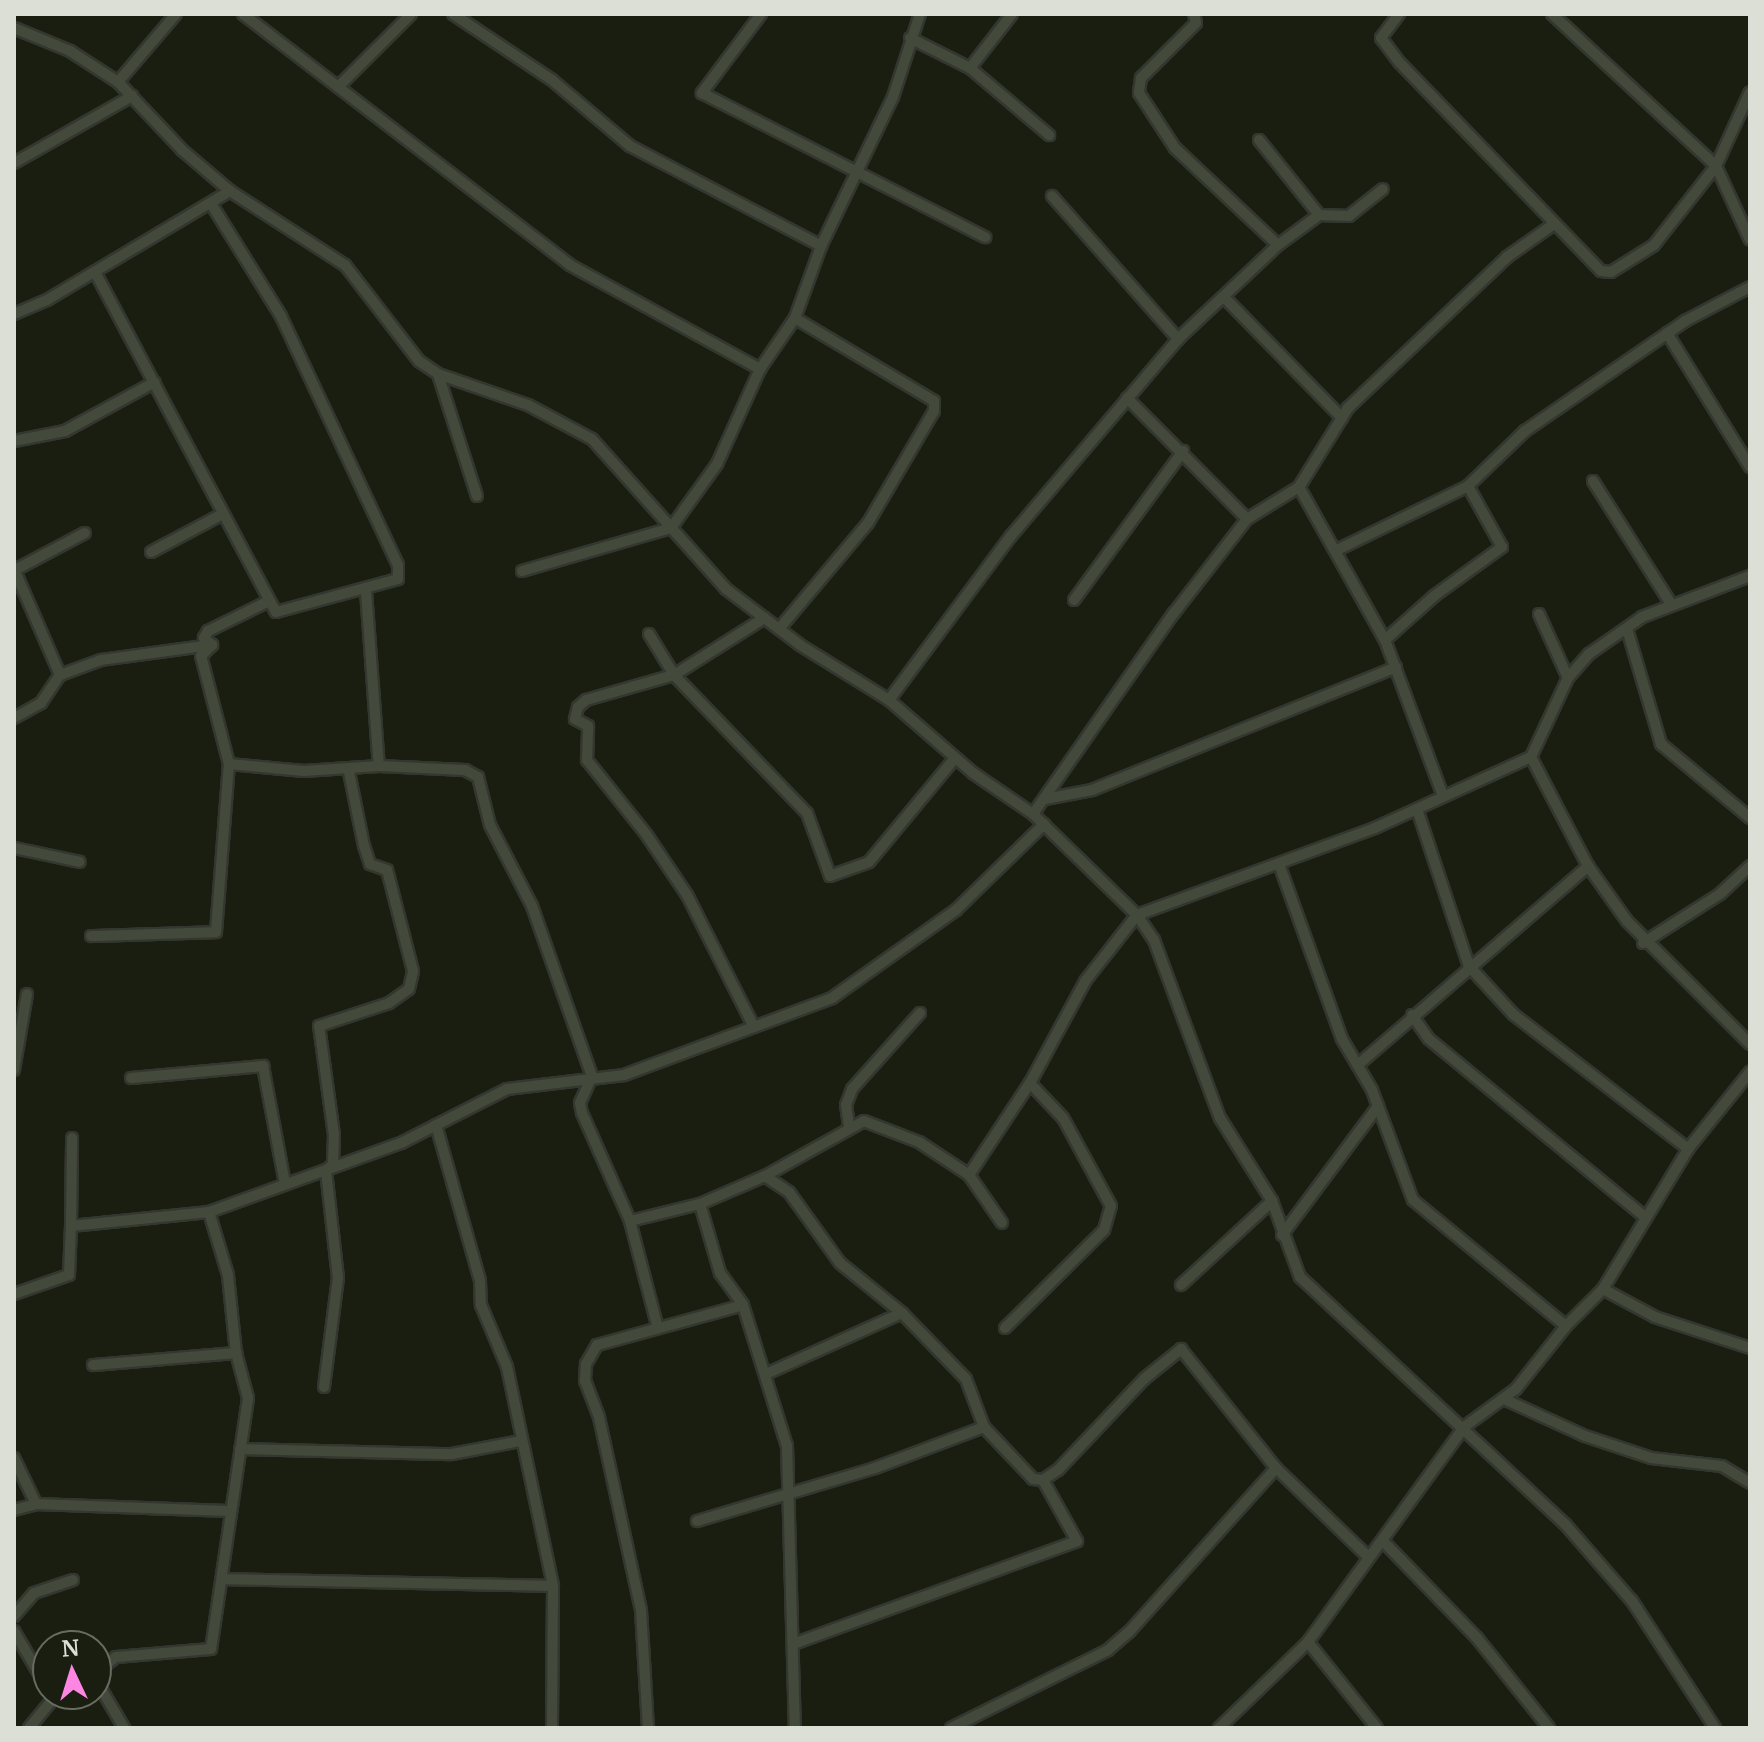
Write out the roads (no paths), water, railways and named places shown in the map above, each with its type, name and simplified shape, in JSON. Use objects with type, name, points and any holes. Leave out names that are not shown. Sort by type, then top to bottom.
[{"type":"street","points":[[118,82],[176,14]]},
{"type":"street","points":[[243,14],[570,265],[760,369]]},
{"type":"street","points":[[338,87],[411,14]]},
{"type":"street","points":[[453,14],[552,80],[630,146],[821,246]]},
{"type":"street","points":[[761,14],[702,93],[985,237]]},
{"type":"street","points":[[522,571],[671,528],[717,464],[760,369],[795,318],[821,246],[893,97],[920,14]]},
{"type":"street","points":[[970,68],[1012,14]]},
{"type":"street","points":[[1194,14],[1196,23],[1141,78],[1139,93],[1175,148],[1278,245]]},
{"type":"street","points":[[1399,14],[1381,38],[1596,267],[1611,272],[1654,245],[1716,166],[1750,92]]},
{"type":"street","points":[[1552,14],[1716,166],[1750,240]]},
{"type":"street","points":[[14,28],[70,51],[118,82],[182,150],[230,191],[345,265],[402,343],[438,374],[528,405],[592,439],[726,589],[779,629],[889,700],[955,758],[1033,814],[1137,915],[1154,940],[1220,1118],[1272,1201],[1300,1277],[1565,1524],[1632,1601],[1715,1728]]},
{"type":"street","points":[[910,38],[970,68],[1049,135]]},
{"type":"street","points":[[14,163],[132,96]]},
{"type":"street","points":[[1259,140],[1319,215]]},
{"type":"street","points":[[889,700],[1011,536],[1178,339],[1278,245],[1319,215],[1349,216],[1383,189]]},
{"type":"street","points":[[14,314],[95,272],[212,205],[230,191]]},
{"type":"street","points":[[1052,196],[1178,339]]},
{"type":"street","points":[[95,272],[269,601],[282,614],[398,579],[398,565],[281,316],[212,205]]},
{"type":"street","points":[[1033,814],[1174,613],[1247,519],[1299,487],[1342,418],[1507,257],[1554,224]]},
{"type":"street","points":[[1337,550],[1468,486],[1525,431],[1667,333],[1750,287]]},
{"type":"street","points":[[1224,297],[1342,418]]},
{"type":"street","points":[[779,629],[868,523],[934,411],[934,401],[795,318]]},
{"type":"street","points":[[1667,333],[1750,467]]},
{"type":"street","points":[[438,374],[477,496]]},
{"type":"street","points":[[14,441],[65,431],[155,382]]},
{"type":"street","points":[[1127,398],[1183,451],[1247,519]]},
{"type":"street","points":[[1074,600],[1183,451]]},
{"type":"street","points":[[1593,481],[1671,604]]},
{"type":"street","points":[[1385,640],[1502,547],[1468,486]]},
{"type":"street","points":[[1299,487],[1385,640],[1443,796]]},
{"type":"street","points":[[151,552],[221,515]]},
{"type":"street","points":[[60,675],[15,569],[85,533]]},
{"type":"street","points":[[969,1175],[1030,1083],[1086,980],[1137,915],[1163,901],[1279,864],[1417,809],[1531,757],[1568,678],[1589,654],[1671,604],[1750,576]]},
{"type":"street","points":[[366,591],[379,766]]},
{"type":"street","points":[[212,645],[204,638],[208,631],[269,601]]},
{"type":"street","points":[[1539,614],[1568,678]]},
{"type":"street","points":[[754,1027],[687,895],[587,760],[588,726],[575,719],[586,700],[674,675],[764,618]]},
{"type":"street","points":[[1627,629],[1661,744],[1750,818]]},
{"type":"street","points":[[649,634],[674,675],[807,813],[830,876],[869,862],[955,758]]},
{"type":"street","points":[[14,718],[41,703],[60,675],[101,660],[212,645]]},
{"type":"street","points":[[91,936],[216,932],[229,764],[201,656],[212,645]]},
{"type":"street","points":[[1045,799],[1092,790],[1396,667]]},
{"type":"street","points":[[1531,757],[1588,866],[1643,943],[1750,1044]]},
{"type":"street","points":[[229,764],[349,772],[379,766],[465,770],[478,777],[490,825],[532,906],[592,1076],[580,1103],[582,1113],[630,1221],[657,1325]]},
{"type":"street","points":[[326,1171],[333,1164],[334,1135],[319,1026],[389,1003],[409,989],[413,971],[387,870],[370,864],[367,855],[349,772]]},
{"type":"street","points":[[1417,809],[1469,966],[1513,1014],[1688,1149]]},
{"type":"street","points":[[71,1226],[209,1212],[326,1171],[436,1125],[507,1089],[592,1076],[624,1075],[832,998],[875,972],[956,910],[1044,824]]},
{"type":"street","points":[[14,862],[17,848],[80,862]]},
{"type":"street","points":[[1279,864],[1342,1039],[1359,1064],[1378,1106],[1413,1200],[1566,1326]]},
{"type":"street","points":[[1359,1064],[1412,1015],[1588,866]]},
{"type":"street","points":[[1643,943],[1720,894],[1750,866]]},
{"type":"street","points":[[14,1070],[27,994]]},
{"type":"street","points":[[849,1126],[846,1105],[852,1089],[920,1013]]},
{"type":"street","points":[[1412,1015],[1429,1039],[1645,1217]]},
{"type":"street","points":[[131,1078],[263,1066],[285,1183]]},
{"type":"street","points":[[1219,1728],[1308,1642],[1367,1556],[1383,1541],[1464,1427],[1504,1399],[1566,1326],[1603,1289],[1688,1149],[1750,1072]]},
{"type":"street","points":[[1005,1328],[1104,1230],[1111,1206],[1063,1118],[1030,1083]]},
{"type":"street","points":[[1282,1235],[1378,1106]]},
{"type":"street","points":[[630,1221],[700,1204],[765,1176],[849,1126],[864,1121],[890,1128],[969,1175],[1002,1223]]},
{"type":"street","points":[[436,1125],[480,1281],[481,1305],[507,1367],[520,1441],[553,1586],[552,1728]]},
{"type":"street","points":[[14,1294],[69,1275],[72,1138]]},
{"type":"street","points":[[324,1387],[338,1278],[326,1171]]},
{"type":"street","points":[[765,1176],[789,1192],[840,1263],[902,1313],[966,1379],[984,1427],[1033,1479],[1043,1480],[1181,1349],[1276,1468],[1367,1556]]},
{"type":"street","points":[[1181,1285],[1272,1201]]},
{"type":"street","points":[[700,1204],[720,1273],[743,1305],[787,1446],[795,1728]]},
{"type":"street","points":[[112,1660],[116,1657],[211,1649],[223,1579],[228,1511],[248,1398],[236,1353],[228,1275],[209,1212]]},
{"type":"street","points":[[1603,1289],[1655,1317],[1750,1348]]},
{"type":"street","points":[[648,1728],[641,1610],[599,1417],[585,1381],[586,1364],[597,1345],[657,1325],[743,1305]]},
{"type":"street","points":[[766,1374],[902,1313]]},
{"type":"street","points":[[93,1365],[236,1353]]},
{"type":"street","points":[[1504,1399],[1585,1436],[1651,1458],[1722,1466],[1750,1483]]},
{"type":"street","points":[[697,1521],[790,1494],[984,1427]]},
{"type":"street","points":[[240,1449],[452,1454],[520,1441]]},
{"type":"street","points":[[14,1458],[36,1504]]},
{"type":"street","points":[[951,1728],[973,1723],[1108,1650],[1129,1632],[1276,1468]]},
{"type":"street","points":[[793,1644],[1077,1541],[1043,1480]]},
{"type":"street","points":[[14,1510],[36,1504],[228,1511]]},
{"type":"street","points":[[1383,1541],[1477,1638],[1549,1728]]},
{"type":"street","points":[[223,1579],[553,1586]]},
{"type":"street","points":[[14,1616],[34,1593],[73,1580]]},
{"type":"street","points":[[14,1631],[32,1660]]},
{"type":"street","points":[[1308,1642],[1377,1728]]},
{"type":"street","points":[[112,1707],[124,1728]]},
{"type":"street","points":[[29,1728],[41,1710]]}]
